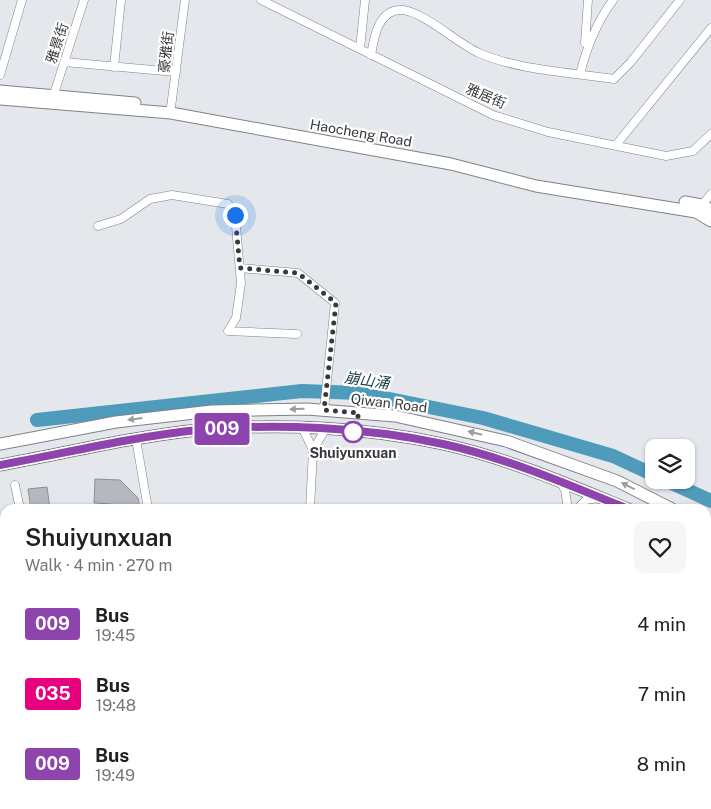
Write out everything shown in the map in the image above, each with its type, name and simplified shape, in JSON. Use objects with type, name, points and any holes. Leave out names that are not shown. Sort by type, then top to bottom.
[{"type":"street","points":[[0,76],[22,0]]},
{"type":"street","name":"雅景街","points":[[54,94],[84,0]]},
{"type":"street","points":[[114,67],[121,0]]},
{"type":"street","name":"豪雅街","points":[[171,107],[185,0]]},
{"type":"street","name":"雅居街","points":[[261,0],[493,115],[548,132],[666,156],[693,151],[711,134]]},
{"type":"street","points":[[360,49],[365,0]]},
{"type":"street","points":[[584,58],[588,0]]},
{"type":"street","points":[[580,74],[590,37],[613,0]]},
{"type":"street","points":[[371,55],[375,34],[382,18],[392,12],[402,10],[419,16],[479,53],[526,67],[614,79],[630,63],[680,0]]},
{"type":"street","points":[[616,146],[711,28]]},
{"type":"street","points":[[64,62],[176,72]]},
{"type":"street","name":"Haocheng Road","points":[[0,91],[54,94],[171,107],[456,159],[541,179],[707,208]]},
{"type":"street","name":"Haocheng Road","points":[[0,99],[170,113],[450,164],[536,186],[696,212],[711,221]]},
{"type":"street","points":[[707,208],[711,194]]},
{"type":"street","points":[[98,226],[120,219],[150,199],[172,195],[228,204],[235,215],[241,283],[236,318],[228,331],[297,334]]},
{"type":"street","points":[[240,268],[298,273],[336,303],[324,405]]},
{"type":"street","name":"Qiwan Road","points":[[5,443],[116,422],[212,410],[324,405],[394,416],[506,441],[617,481],[662,504]]},
{"type":"street","points":[[0,465],[136,439],[198,430],[248,428],[325,430],[402,437],[443,444],[558,479],[616,504]]},
{"type":"street","points":[[303,429],[313,450]]},
{"type":"street","points":[[310,504],[313,450],[325,430]]},
{"type":"street","points":[[136,439],[147,504]]},
{"type":"street","points":[[5,443],[15,463]]},
{"type":"street","points":[[558,479],[565,490],[567,504]]},
{"type":"street","points":[[15,485],[19,504]]},
{"type":"street","points":[[582,504],[586,500],[602,498]]},
{"type":"building","points":[[95,479],[120,480],[138,498],[139,504],[111,504],[94,503]]},
{"type":"building","points":[[47,487],[49,504],[30,504],[28,489]]},
{"type":"waterway","name":"崩山涌","points":[[37,420],[302,391],[360,393],[483,418],[613,456],[645,471]]},
{"type":"waterway","name":"崩山涌","points":[[685,489],[711,501]]},
{"type":"bus line","name":"009","points":[[0,465],[136,439],[198,430],[297,428],[347,431],[443,444],[492,457],[558,479],[616,504]]},
{"type":"place","name":"Shuiyunxuan","points":[[353,432]]},
{"type":"route","points":[[235,215],[240,268],[298,273],[336,303],[324,410],[359,413],[353,432]]}]
